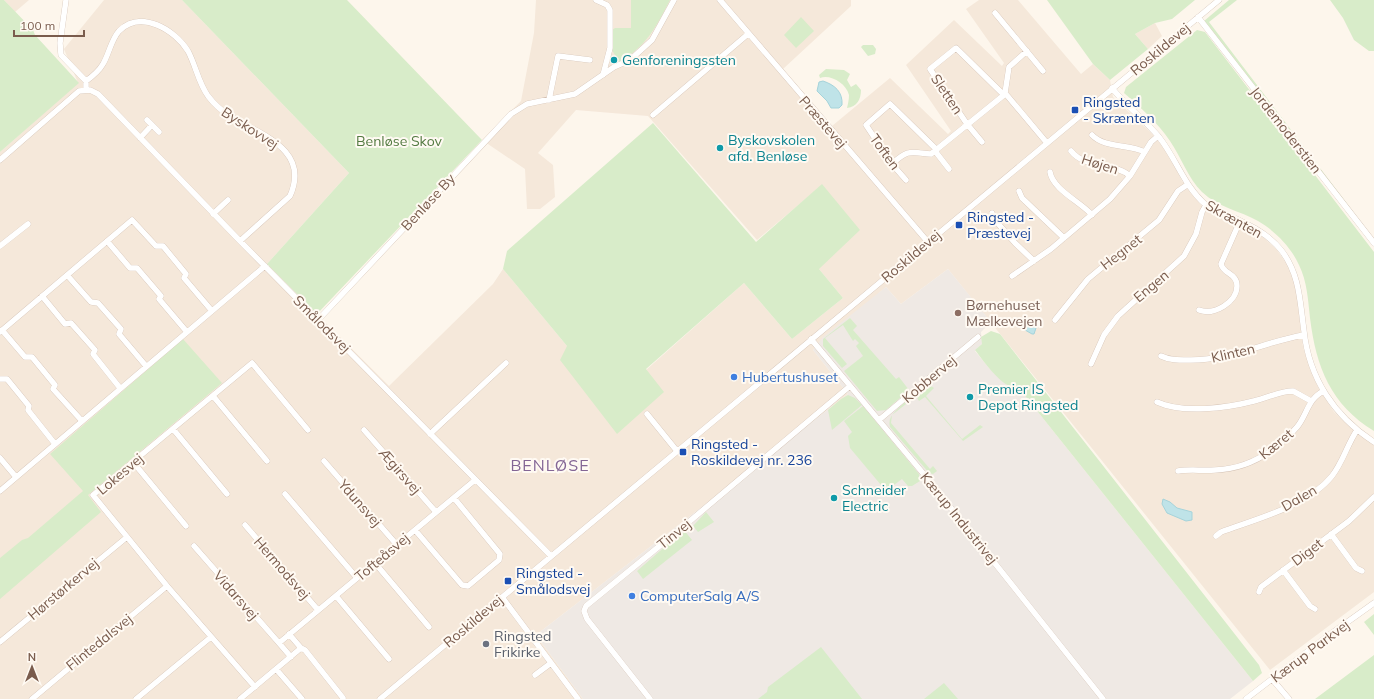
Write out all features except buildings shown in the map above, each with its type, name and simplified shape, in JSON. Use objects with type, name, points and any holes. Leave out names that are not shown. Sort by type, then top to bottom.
[{"type":"street","points":[[0,160],[75,94],[86,90],[86,81],[61,55],[60,43],[66,0]]},
{"type":"street","points":[[596,0],[607,5],[610,10],[610,48],[603,75]]},
{"type":"street","name":"Benløse By","points":[[318,320],[510,114],[527,104],[575,94],[614,68],[630,60],[652,40],[674,0]]},
{"type":"street","name":"Præstevej","points":[[720,0],[928,242]]},
{"type":"street","name":"Roskildevej","points":[[380,699],[1219,0]]},
{"type":"street","points":[[995,13],[1044,71]]},
{"type":"street","name":"Jordemoderstien","points":[[1198,18],[1374,243]]},
{"type":"street","name":"Byskovvej","points":[[86,81],[98,72],[104,63],[119,31],[133,23],[142,21],[159,26],[180,41],[188,51],[200,82],[208,96],[219,109],[275,141],[286,154],[294,169],[294,187],[290,196],[240,241]]},
{"type":"street","points":[[653,115],[748,34]]},
{"type":"street","name":"Sletten","points":[[982,142],[930,69],[956,48],[1005,94],[1047,143]]},
{"type":"street","points":[[892,164],[908,152],[930,154],[1005,94],[1009,67],[1027,51]]},
{"type":"street","points":[[549,100],[558,56],[590,60]]},
{"type":"street","points":[[607,63],[614,68]]},
{"type":"street","name":"Skrænten","points":[[1112,88],[1158,136],[1172,157],[1187,185],[1206,205],[1240,221],[1270,239],[1282,251],[1290,264],[1298,287],[1304,335],[1310,363],[1324,391],[1340,414],[1357,430],[1374,442]]},
{"type":"street","name":"Smålodsvej","points":[[86,90],[98,94],[213,214],[551,556]]},
{"type":"street","name":"Toften","points":[[906,180],[892,164],[866,125],[890,104],[936,150]]},
{"type":"street","points":[[147,120],[159,132]]},
{"type":"street","points":[[140,138],[152,125]]},
{"type":"street","name":"Højen","points":[[1092,135],[1103,141],[1145,152]]},
{"type":"street","name":"Højen","points":[[1012,276],[1064,238],[1112,198],[1130,176],[1151,142],[1158,136]]},
{"type":"street","points":[[936,150],[949,169]]},
{"type":"street","name":"Højen","points":[[1071,151],[1076,156],[1088,162],[1125,172],[1130,176]]},
{"type":"street","points":[[1050,172],[1052,177],[1064,192],[1092,215]]},
{"type":"street","name":"Hegnet","points":[[1055,320],[1088,279],[1159,220],[1178,191],[1187,185]]},
{"type":"street","points":[[1019,191],[1022,198],[1064,238]]},
{"type":"street","points":[[213,214],[228,200]]},
{"type":"street","name":"Engen","points":[[1091,364],[1104,335],[1118,316],[1178,263],[1186,252],[1196,234],[1202,212],[1206,205]]},
{"type":"street","points":[[992,213],[994,219],[1011,239],[1034,261]]},
{"type":"street","points":[[82,421],[53,389],[55,385],[32,357],[25,357],[1,331],[107,241],[132,220],[156,246],[163,246],[186,274],[184,278],[212,311]]},
{"type":"street","points":[[1200,310],[1207,312],[1216,310],[1226,304],[1234,296],[1237,286],[1236,280],[1230,273],[1222,269],[1220,264],[1240,221]]},
{"type":"street","points":[[0,246],[28,224]]},
{"type":"street","points":[[107,241],[130,268],[137,268],[161,296],[159,299],[187,332]]},
{"type":"street","points":[[0,491],[265,266]]},
{"type":"street","points":[[67,275],[91,302],[98,303],[121,329],[119,334],[146,366]]},
{"type":"street","points":[[42,296],[65,324],[71,323],[95,350],[93,354],[120,388]]},
{"type":"street","name":"Klinten","points":[[1161,356],[1166,359],[1181,360],[1212,359],[1240,354],[1281,340],[1304,335]]},
{"type":"street","name":"Kobbervej","points":[[879,420],[978,337]]},
{"type":"street","name":"Kærup Industrivej","points":[[811,339],[927,478],[1103,699]]},
{"type":"street","name":"Lokesvej","points":[[255,687],[167,586],[93,495],[252,363],[308,430]]},
{"type":"street","points":[[430,434],[506,363]]},
{"type":"street","points":[[0,379],[6,379],[29,406],[28,410],[56,444]]},
{"type":"street","name":"Tinvej","points":[[650,699],[587,619],[584,612],[586,606],[684,526],[850,386]]},
{"type":"street","points":[[1157,402],[1176,407],[1215,407],[1242,404],[1293,391],[1311,401]]},
{"type":"street","name":"Kæret","points":[[1178,471],[1231,468],[1256,461],[1274,449],[1289,436],[1304,417],[1311,401],[1324,391]]},
{"type":"street","points":[[213,396],[267,461]]},
{"type":"street","points":[[647,414],[677,451]]},
{"type":"street","points":[[173,429],[227,494]]},
{"type":"street","name":"Ægirsvej","points":[[364,430],[436,512]]},
{"type":"street","name":"Dalen","points":[[1216,536],[1221,532],[1279,511],[1318,488],[1336,470],[1345,455],[1350,439],[1357,430]]},
{"type":"street","points":[[0,458],[16,477]]},
{"type":"street","name":"Ydunsvej","points":[[324,461],[397,545]]},
{"type":"street","points":[[133,462],[186,526]]},
{"type":"street","name":"Tofteåsvej","points":[[279,643],[475,480]]},
{"type":"street","points":[[285,494],[357,578]]},
{"type":"street","points":[[415,530],[462,586],[468,586],[484,573],[499,560],[500,554],[454,498]]},
{"type":"street","name":"Diget","points":[[1259,592],[1261,587],[1373,500]]},
{"type":"street","name":"Hermodsvej","points":[[245,525],[318,610]]},
{"type":"street","name":"Diget","points":[[1331,534],[1356,568],[1362,571]]},
{"type":"street","name":"Hørstørkervej","points":[[0,642],[127,537]]},
{"type":"street","name":"Vidarsvej","points":[[194,546],[279,643]]},
{"type":"street","points":[[376,563],[429,627]]},
{"type":"street","name":"Diget","points":[[1283,570],[1310,606],[1315,609]]},
{"type":"street","name":"Flintedalsvej","points":[[32,699],[167,586]]},
{"type":"street","points":[[336,596],[389,659]]},
{"type":"street","points":[[502,597],[578,699]]},
{"type":"street","name":"Kærup Parkvej","points":[[1246,699],[1325,638],[1374,603]]},
{"type":"street","points":[[289,634],[301,648],[305,650],[343,698]]},
{"type":"street","points":[[136,699],[211,637]]},
{"type":"street","points":[[279,643],[291,656]]},
{"type":"street","points":[[240,699],[301,648]]},
{"type":"street","points":[[535,675],[551,663]]},
{"type":"street","points":[[276,669],[302,699]]},
{"type":"street","points":[[1272,679],[1289,699]]},
{"type":"shaded area","points":[[4,0],[29,0],[15,12]]},
{"type":"shaded area","points":[[104,0],[182,0],[349,173],[267,264],[389,386],[493,284],[503,269],[567,346],[646,370],[744,283],[792,339],[843,298],[819,269],[822,185],[757,240],[648,116],[576,110],[538,153],[553,165],[555,197],[540,209],[527,209],[525,169],[482,140],[521,101],[534,33],[536,0],[851,0],[851,6],[783,69],[832,126],[890,78],[948,134],[951,131],[906,65],[954,20],[1002,66],[1004,63],[966,9],[979,0],[1018,0],[1081,74],[1093,64],[1110,80],[1113,97],[1150,132],[1166,150],[1182,181],[1201,205],[1248,228],[1264,238],[1277,250],[1288,266],[1296,287],[1303,347],[1310,369],[1319,389],[1334,412],[1351,428],[1374,444],[1374,592],[1270,670],[948,269],[901,304],[886,287],[813,350],[848,394],[536,635],[583,699],[0,699],[0,152],[78,83],[64,49]]},
{"type":"shaded area","points":[[1155,23],[1162,36],[1148,49],[1135,34]]},
{"type":"shaded area","points":[[948,269],[991,322],[981,332],[982,344],[975,351],[989,368],[1012,390],[1022,392],[1253,681],[1230,699],[583,699],[536,635],[848,394],[813,350],[823,337],[886,287],[901,304]]},
{"type":"green space","points":[[0,0],[4,0],[33,30],[35,35],[79,83],[0,152]]},
{"type":"green space","name":"Benløse Skov","points":[[182,0],[347,0],[482,140],[317,314],[267,264],[349,173]]},
{"type":"green space","points":[[631,0],[670,0],[650,35],[629,56],[619,62],[612,50],[612,30],[615,28],[631,28]]},
{"type":"green space","points":[[1047,0],[1195,0],[1172,19],[1155,23],[1135,34],[1148,49],[1110,80],[1093,64]]},
{"type":"green space","points":[[1229,0],[1237,0],[1209,22],[1374,239],[1204,21]]},
{"type":"green space","points":[[1330,0],[1374,0],[1374,51],[1369,51],[1354,40],[1343,18]]},
{"type":"green space","points":[[801,17],[814,31],[796,48],[784,35]]},
{"type":"green space","points":[[1197,30],[1205,32],[1374,252],[1374,431],[1359,421],[1347,409],[1336,397],[1328,383],[1316,353],[1304,278],[1292,252],[1282,240],[1258,221],[1215,201],[1202,192],[1189,174],[1165,134],[1124,93],[1126,87]]},
{"type":"green space","points":[[863,45],[873,45],[876,49],[875,54],[868,56],[861,47]]},
{"type":"green space","points":[[826,69],[844,70],[850,74],[847,80],[851,87],[856,84],[861,90],[856,104],[847,108],[849,95],[845,87],[833,78],[820,78],[819,75]]},
{"type":"green space","points":[[653,123],[756,242],[822,184],[860,230],[819,269],[843,298],[792,339],[744,283],[646,369],[664,392],[617,434],[560,360],[567,346],[503,269],[507,251]]},
{"type":"green space","points":[[850,318],[857,326],[853,330],[896,379],[899,377],[909,390],[886,410],[877,411],[844,371],[863,356],[856,346],[859,343],[855,339],[853,341],[843,325],[825,338],[847,364],[842,368],[823,346],[823,339]]},
{"type":"green space","points":[[991,331],[1000,334],[1259,665],[1262,673],[1253,681],[1022,392],[1008,386],[1002,381],[975,350],[982,344],[981,337]]},
{"type":"green space","points":[[183,339],[222,383],[88,495],[101,512],[0,599],[0,558],[22,540],[28,538],[83,491],[50,454]]},
{"type":"green space","points":[[928,384],[934,388],[926,396],[962,439],[980,425],[983,427],[963,441],[925,397],[919,401],[916,396],[909,399]]},
{"type":"green space","points":[[848,395],[855,398],[862,405],[832,430],[828,410]]},
{"type":"green space","points":[[905,402],[906,404],[893,415],[896,411]]},
{"type":"green space","points":[[863,406],[919,474],[920,481],[912,486],[908,486],[902,479],[886,491],[850,448],[848,436],[852,432],[844,421]]},
{"type":"green space","points":[[892,415],[891,423],[930,469],[933,466],[937,471],[933,474],[929,473],[890,427],[889,423]]},
{"type":"green space","points":[[706,512],[714,522],[698,532],[693,526]]},
{"type":"green space","points":[[684,530],[692,540],[643,579],[637,571]]},
{"type":"green space","points":[[1374,614],[1374,635],[1364,622]]},
{"type":"green space","points":[[821,647],[862,699],[758,699],[767,692],[768,687]]},
{"type":"green space","points":[[1374,655],[1374,699],[1315,699]]},
{"type":"green space","points":[[944,683],[958,699],[924,699]]},
{"type":"water","points":[[823,81],[835,87],[840,93],[842,105],[839,108],[831,108],[827,101],[817,91],[819,82]]},
{"type":"water","points":[[1015,318],[1034,325],[1036,328],[1034,334],[1013,323]]},
{"type":"water","points":[[1163,499],[1170,502],[1177,508],[1192,512],[1192,520],[1186,521],[1167,513],[1162,504]]},
{"type":"place","name":"Genforeningssten","points":[[614,60]]},
{"type":"place","name":"Ringsted - Skrænten","points":[[1075,110]]},
{"type":"place","name":"Byskovskolen afd. Benløse","points":[[720,148]]},
{"type":"place","name":"Ringsted - Præstevej","points":[[959,225]]},
{"type":"place","name":"Børnehuset Mælkevejen","points":[[958,313]]},
{"type":"place","name":"Hubertushuset","points":[[734,377]]},
{"type":"place","name":"Premier IS Depot Ringsted","points":[[970,397]]},
{"type":"place","name":"Ringsted - Roskildevej nr. 236","points":[[683,452]]},
{"type":"place","name":"Schneider Electric","points":[[834,498]]},
{"type":"place","name":"Ringsted - Smålodsvej","points":[[508,581]]},
{"type":"place","name":"ComputerSalg A/S","points":[[632,596]]},
{"type":"place","name":"Ringsted Frikirke","points":[[486,644]]},
{"type":"district","name":"BENLØSE","points":[[550,465]]}]
